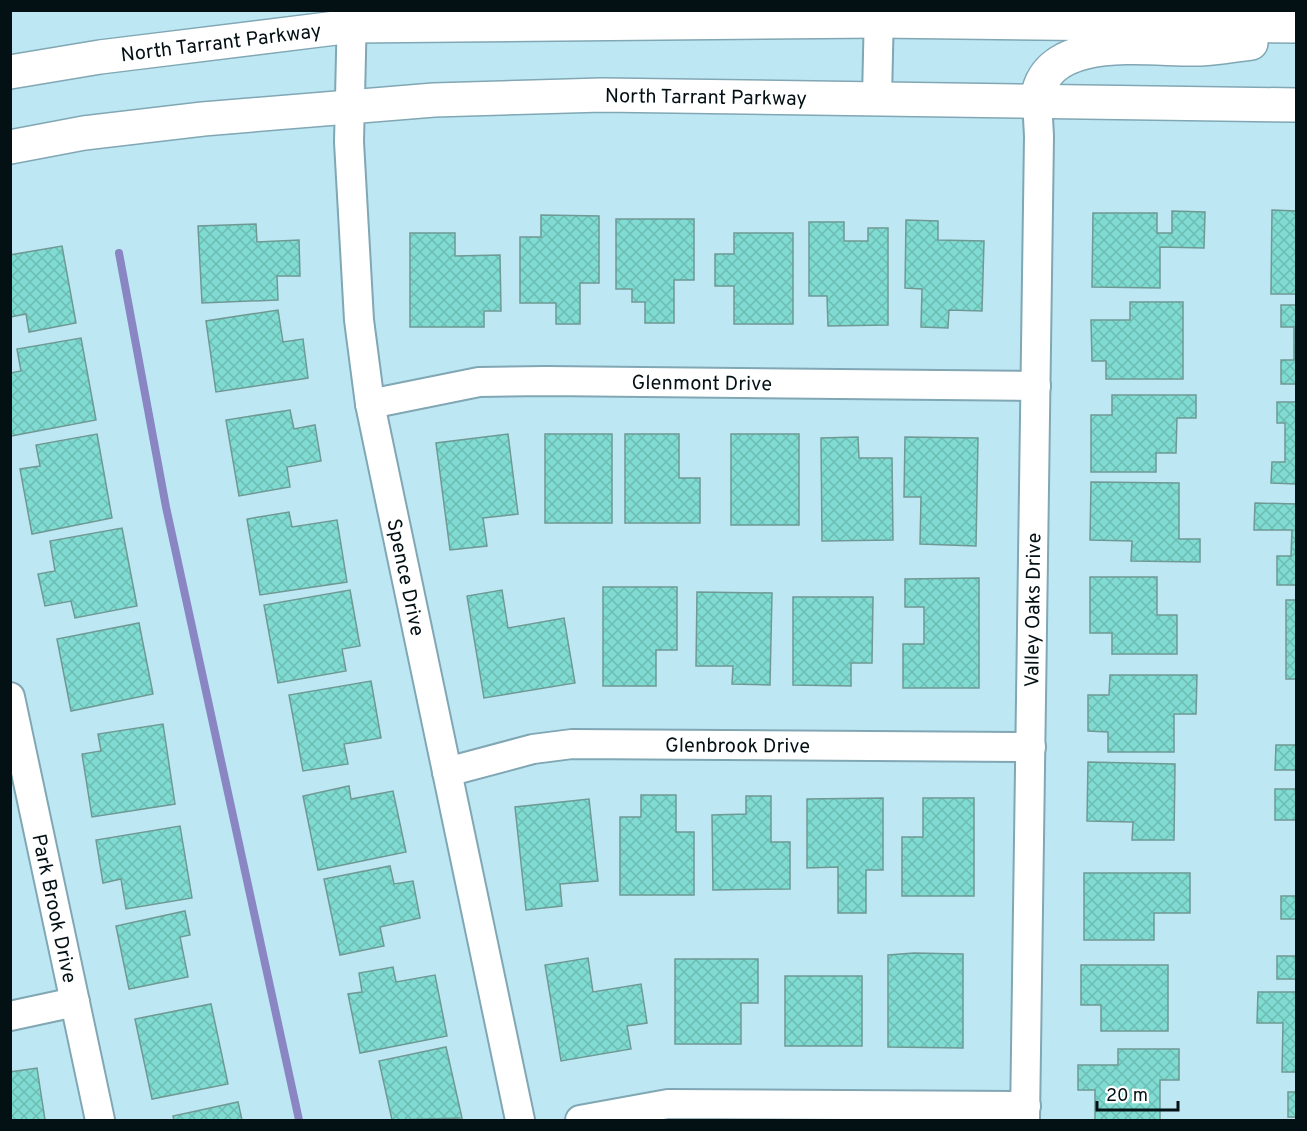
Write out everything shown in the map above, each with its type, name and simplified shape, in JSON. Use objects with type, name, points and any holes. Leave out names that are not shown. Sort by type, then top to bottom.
[{"type":"main road","name":"North Tarrant Parkway","points":[[10,72],[352,18],[878,16],[1296,26]]},
{"type":"main road","points":[[1037,100],[1045,75],[1063,61],[1092,50],[1200,49],[1273,40],[1296,33]]},
{"type":"main road","name":"North Tarrant Parkway","points":[[10,147],[84,134],[179,122],[434,99],[602,95],[1296,105]]},
{"type":"street","points":[[877,98],[878,16]]},
{"type":"street","name":"Spence Drive","points":[[352,18],[349,142],[359,320],[370,404],[520,1120]]},
{"type":"street","name":"Valley Oaks Drive","points":[[1025,1113],[1039,136],[1037,100]]},
{"type":"street","name":"Glenmont Drive","points":[[370,404],[479,382],[1036,387]]},
{"type":"street","name":"Park Brook Drive","points":[[10,697],[100,1120]]},
{"type":"street","name":"Glenbrook Drive","points":[[447,772],[533,749],[572,744],[1030,747]]},
{"type":"street","points":[[10,1016],[75,1002]]},
{"type":"street","points":[[580,1120],[668,1104],[1025,1113]]},
{"type":"building","points":[[1272,210],[1296,211],[1296,294],[1271,294]]},
{"type":"building","points":[[1172,211],[1205,212],[1204,248],[1160,247],[1160,288],[1092,287],[1093,213],[1157,213],[1157,233],[1172,233]]},
{"type":"building","points":[[541,215],[599,216],[599,283],[580,283],[580,324],[556,324],[556,303],[520,303],[520,237],[541,237]]},
{"type":"building","points":[[616,219],[694,219],[694,280],[674,280],[674,323],[645,323],[645,302],[632,302],[632,289],[616,289]]},
{"type":"building","points":[[906,220],[938,221],[938,240],[984,241],[982,311],[949,310],[948,328],[921,327],[922,289],[905,288]]},
{"type":"building","points":[[809,222],[844,222],[844,241],[868,241],[868,228],[888,228],[888,325],[828,326],[827,296],[809,296]]},
{"type":"building","points":[[256,224],[257,242],[299,240],[300,276],[277,276],[278,300],[202,303],[198,226]]},
{"type":"building","points":[[410,233],[455,233],[455,256],[500,255],[501,311],[484,311],[484,327],[410,327]]},
{"type":"building","points":[[734,233],[793,233],[793,324],[734,324],[734,286],[715,286],[715,254],[734,254]]},
{"type":"building","points":[[62,246],[76,323],[29,332],[26,314],[10,317],[10,255]]},
{"type":"building","points":[[1130,302],[1183,302],[1183,379],[1106,379],[1106,361],[1092,361],[1091,320],[1130,320]]},
{"type":"building","points":[[1281,305],[1296,305],[1296,384],[1281,384],[1281,360],[1294,360],[1294,327],[1281,327]]},
{"type":"building","points":[[278,310],[283,342],[303,339],[308,378],[216,392],[206,321]]},
{"type":"building","points":[[81,338],[96,420],[11,436],[10,373],[21,371],[17,349]]},
{"type":"building","points":[[1112,395],[1196,395],[1196,418],[1177,418],[1176,453],[1156,453],[1156,472],[1091,472],[1091,415],[1112,415]]},
{"type":"building","points":[[1277,402],[1296,402],[1296,484],[1271,483],[1272,462],[1285,462],[1285,423],[1277,423]]},
{"type":"building","points":[[290,410],[294,429],[315,425],[321,461],[287,467],[290,487],[239,496],[226,420]]},
{"type":"building","points":[[97,434],[112,518],[32,534],[20,469],[40,466],[36,445]]},
{"type":"building","points":[[508,434],[518,514],[483,518],[487,546],[450,550],[436,443]]},
{"type":"building","points":[[545,434],[612,434],[612,523],[545,523]]},
{"type":"building","points":[[625,434],[679,434],[679,478],[700,478],[700,523],[625,523]]},
{"type":"building","points":[[731,434],[799,434],[799,525],[731,525]]},
{"type":"building","points":[[858,437],[859,458],[892,458],[893,540],[822,541],[821,438]]},
{"type":"building","points":[[905,437],[978,438],[976,546],[920,544],[921,497],[904,497]]},
{"type":"building","points":[[1091,482],[1179,483],[1179,539],[1200,539],[1200,562],[1131,561],[1132,541],[1090,540]]},
{"type":"building","points":[[1255,503],[1296,504],[1296,585],[1277,585],[1277,556],[1291,556],[1292,530],[1254,530]]},
{"type":"building","points":[[289,512],[292,527],[337,520],[347,582],[260,595],[247,519]]},
{"type":"building","points":[[122,528],[137,606],[75,618],[71,601],[45,606],[38,574],[55,571],[50,541]]},
{"type":"building","points":[[1090,577],[1157,577],[1157,615],[1177,615],[1177,654],[1112,654],[1112,633],[1090,633]]},
{"type":"building","points":[[979,578],[979,688],[903,688],[903,644],[924,644],[924,607],[905,607],[905,579]]},
{"type":"building","points":[[603,587],[677,587],[677,650],[656,650],[656,686],[603,686]]},
{"type":"building","points":[[350,590],[360,646],[342,649],[346,671],[278,683],[264,605]]},
{"type":"building","points":[[502,590],[508,628],[564,618],[575,683],[484,698],[467,596]]},
{"type":"building","points":[[697,592],[772,593],[770,685],[732,684],[733,666],[696,666]]},
{"type":"building","points":[[793,597],[873,597],[872,663],[851,663],[851,686],[793,685]]},
{"type":"building","points":[[1286,600],[1296,600],[1296,679],[1286,679]]},
{"type":"building","points":[[139,623],[153,694],[71,711],[57,639]]},
{"type":"building","points":[[1110,675],[1197,675],[1196,714],[1174,714],[1174,752],[1108,752],[1108,732],[1088,731],[1088,695],[1109,695]]},
{"type":"building","points":[[371,681],[381,738],[344,744],[348,764],[303,771],[289,695]]},
{"type":"building","points":[[163,724],[175,804],[92,817],[82,754],[101,751],[98,734]]},
{"type":"building","points":[[1276,745],[1296,745],[1296,770],[1275,770]]},
{"type":"building","points":[[1088,762],[1175,764],[1174,840],[1132,840],[1133,822],[1087,821]]},
{"type":"building","points":[[349,786],[351,799],[393,791],[406,852],[318,870],[303,796]]},
{"type":"building","points":[[1275,789],[1296,789],[1296,820],[1275,820]]},
{"type":"building","points":[[641,795],[676,795],[676,832],[694,832],[694,895],[620,895],[620,817],[641,817]]},
{"type":"building","points":[[746,796],[771,796],[771,842],[790,842],[790,889],[713,890],[712,815],[746,814]]},
{"type":"building","points":[[883,798],[883,870],[866,870],[866,913],[838,913],[838,867],[807,868],[807,799]]},
{"type":"building","points":[[923,798],[974,798],[974,896],[902,896],[902,837],[923,837]]},
{"type":"building","points":[[589,799],[598,881],[560,884],[562,906],[526,910],[515,807]]},
{"type":"building","points":[[180,826],[192,898],[126,909],[121,879],[103,883],[96,840]]},
{"type":"building","points":[[390,866],[394,884],[413,881],[420,918],[380,927],[384,946],[340,955],[324,879]]},
{"type":"building","points":[[1084,873],[1190,873],[1190,913],[1154,913],[1154,940],[1084,940]]},
{"type":"building","points":[[1281,896],[1296,896],[1296,919],[1281,919]]},
{"type":"building","points":[[185,911],[190,935],[180,937],[188,977],[129,989],[116,926]]},
{"type":"building","points":[[963,954],[963,1048],[888,1047],[888,955]]},
{"type":"building","points":[[1277,956],[1296,956],[1296,979],[1277,979]]},
{"type":"building","points":[[588,958],[593,992],[641,984],[647,1023],[627,1026],[631,1049],[561,1061],[545,965]]},
{"type":"building","points":[[675,959],[758,959],[758,1003],[741,1003],[741,1044],[675,1044]]},
{"type":"building","points":[[1081,965],[1168,965],[1168,1031],[1101,1031],[1101,1005],[1081,1005]]},
{"type":"building","points":[[393,967],[396,982],[435,975],[447,1036],[360,1053],[348,994],[362,992],[359,973]]},
{"type":"building","points":[[785,976],[862,976],[862,1046],[785,1046]]},
{"type":"building","points":[[1258,992],[1296,992],[1296,1072],[1282,1072],[1283,1023],[1257,1023]]},
{"type":"building","points":[[211,1004],[228,1084],[152,1099],[135,1019]]},
{"type":"building","points":[[446,1047],[462,1118],[392,1120],[379,1061]]},
{"type":"building","points":[[1118,1049],[1179,1049],[1179,1080],[1160,1080],[1160,1120],[1095,1120],[1095,1090],[1078,1090],[1078,1065],[1118,1065]]},
{"type":"building","points":[[37,1068],[45,1120],[10,1120],[10,1072]]},
{"type":"building","points":[[1288,1092],[1296,1092],[1296,1117],[1288,1117]]},
{"type":"building","points":[[238,1102],[242,1120],[174,1120],[173,1116]]},
{"type":"waterway","points":[[119,253],[166,507],[299,1120]]}]
